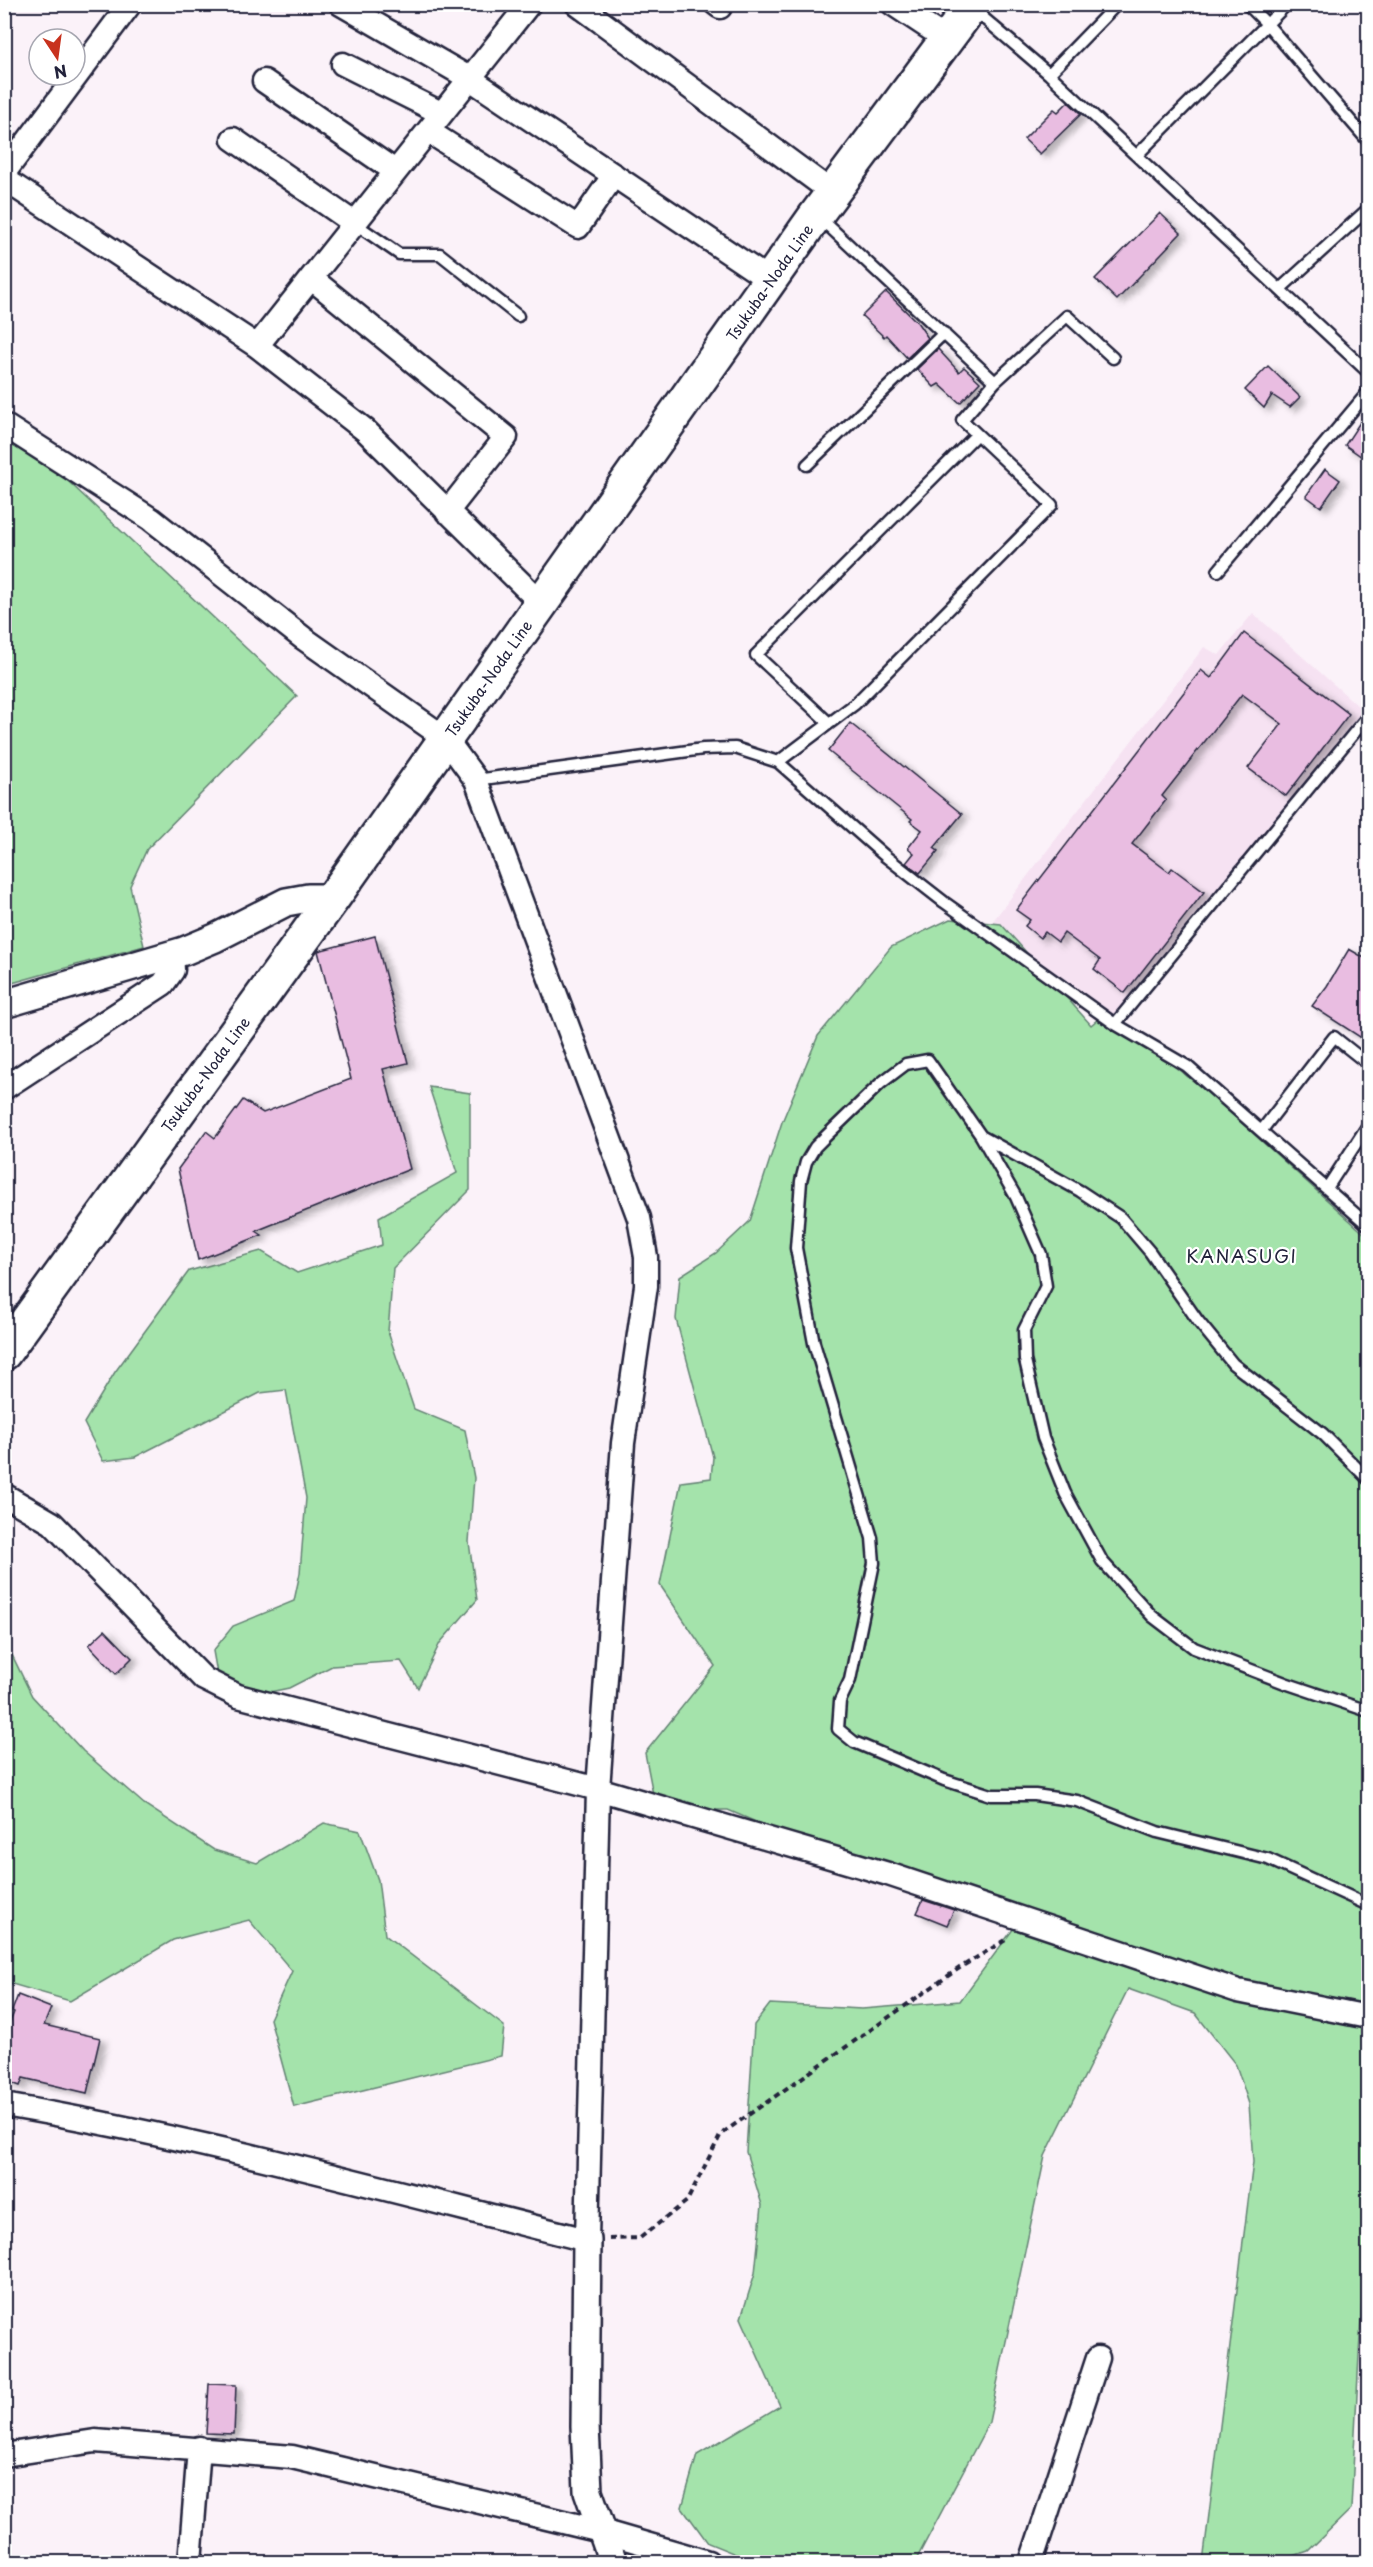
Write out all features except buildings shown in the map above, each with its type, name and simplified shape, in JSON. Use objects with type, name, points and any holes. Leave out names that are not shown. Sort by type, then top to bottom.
[{"type":"main road","name":"Tsukuba-Noda Line","points":[[4,1353],[333,898],[825,204],[972,6]]},
{"type":"street","points":[[4,173],[130,4]]},
{"type":"street","points":[[341,4],[469,78],[771,281]]},
{"type":"street","points":[[257,346],[529,4]]},
{"type":"street","points":[[577,4],[825,204]]},
{"type":"street","points":[[716,4],[720,7],[722,4]]},
{"type":"street","points":[[893,4],[946,39]]},
{"type":"street","points":[[343,64],[435,122],[578,227],[614,175]]},
{"type":"street","points":[[264,81],[395,171]]},
{"type":"street","points":[[233,139],[354,223]]},
{"type":"street","points":[[4,179],[257,346],[365,430],[541,603]]},
{"type":"street","points":[[311,278],[506,437],[447,512]]},
{"type":"street","points":[[4,425],[151,519],[303,638],[445,738],[476,780],[639,1218],[646,1257],[645,1295],[623,1443],[598,1789],[587,2240],[585,2426],[588,2492],[613,2562]]},
{"type":"street","points":[[4,1004],[172,954],[215,938],[286,902],[308,898],[333,898]]},
{"type":"street","points":[[4,1088],[163,984],[173,970],[172,954]]},
{"type":"street","points":[[4,1495],[52,1523],[204,1678],[238,1696],[598,1789],[888,1874],[1238,1991],[1368,2017]]},
{"type":"street","points":[[4,2105],[210,2145],[587,2240]]},
{"type":"street","points":[[1031,2562],[1098,2358]]},
{"type":"street","points":[[4,2455],[95,2441],[292,2457],[601,2531],[708,2562]]},
{"type":"street","points":[[190,2562],[199,2448]]},
{"type":"lane","points":[[1049,74],[1117,4]]},
{"type":"lane","points":[[1246,4],[1267,24],[1368,141]]},
{"type":"lane","points":[[1137,155],[1287,4]]},
{"type":"lane","points":[[972,6],[1137,155],[1368,372]]},
{"type":"lane","points":[[825,204],[944,333],[995,382]]},
{"type":"lane","points":[[1280,289],[1368,209]]},
{"type":"lane","points":[[354,223],[399,254],[440,254],[518,316]]},
{"type":"lane","points":[[778,762],[855,704],[1052,505],[962,420],[995,382],[1067,316],[1113,358]]},
{"type":"lane","points":[[807,465],[944,333]]},
{"type":"lane","points":[[1218,571],[1368,392]]},
{"type":"lane","points":[[829,723],[756,656],[977,434]]},
{"type":"lane","points":[[1114,1024],[1368,716]]},
{"type":"lane","points":[[476,780],[703,749],[735,748],[778,762],[885,856],[1114,1024],[1187,1066],[1368,1225]]},
{"type":"lane","points":[[1262,1130],[1334,1037],[1368,1064]]},
{"type":"lane","points":[[1368,1711],[1285,1683],[1194,1648],[1152,1616],[1102,1561],[1065,1493],[1043,1438],[1025,1360],[1024,1330],[1046,1286],[1041,1254],[1016,1197],[981,1136],[928,1060],[906,1064],[881,1083],[815,1147],[806,1162],[801,1181],[796,1248],[799,1268],[814,1343],[872,1538],[874,1563],[850,1680],[840,1701],[838,1729],[855,1742],[944,1779],[991,1795],[1035,1796],[1077,1801],[1157,1833],[1268,1859],[1368,1905]]},
{"type":"lane","points":[[1327,1188],[1368,1125]]},
{"type":"lane","points":[[981,1136],[1080,1191],[1121,1218],[1150,1252],[1198,1321],[1233,1364],[1323,1434],[1368,1479]]},
{"type":"path","points":[[587,2240],[640,2238],[687,2201],[721,2134],[960,1967],[1033,1923]]},
{"type":"shaded area","points":[[1253,613],[1366,713],[1236,866],[1115,1015],[1091,1001],[989,926],[1204,647],[1219,655]]},
{"type":"green space","points":[[4,421],[297,696],[147,849],[130,886],[144,946],[5,985]]},
{"type":"green space","points":[[950,919],[1001,924],[1091,1025],[1097,1020],[1171,1064],[1205,1090],[1368,1237],[1368,2183],[1351,2509],[1308,2551],[1276,2562],[1203,2562],[1253,2162],[1249,2104],[1236,2065],[1195,2013],[1128,1989],[1045,2156],[989,2422],[915,2562],[755,2562],[708,2543],[682,2507],[697,2455],[780,2406],[741,2318],[755,2273],[762,2205],[746,2152],[754,2025],[770,2004],[862,2009],[960,2001],[1028,1909],[940,1891],[791,1837],[728,1810],[656,1810],[645,1753],[715,1666],[660,1585],[681,1482],[711,1478],[713,1457],[676,1319],[680,1276],[716,1253],[750,1221],[782,1122],[818,1036],[891,947]]},
{"type":"green space","points":[[429,1087],[470,1093],[470,1190],[393,1268],[388,1332],[414,1409],[465,1430],[474,1478],[469,1542],[477,1600],[440,1643],[418,1688],[401,1661],[332,1666],[289,1688],[222,1702],[213,1651],[233,1626],[294,1601],[300,1573],[306,1498],[286,1390],[260,1393],[135,1457],[103,1461],[84,1423],[115,1372],[189,1271],[261,1251],[297,1273],[382,1245],[379,1217],[457,1173]]},
{"type":"green space","points":[[4,1653],[12,1655],[32,1696],[83,1751],[144,1804],[214,1850],[257,1863],[324,1823],[360,1831],[378,1880],[385,1935],[504,2026],[501,2056],[294,2107],[270,2019],[292,1971],[249,1920],[173,1940],[70,2001],[5,1982]]},
{"type":"district","name":"KANASUGI","points":[[1242,1255]]}]
